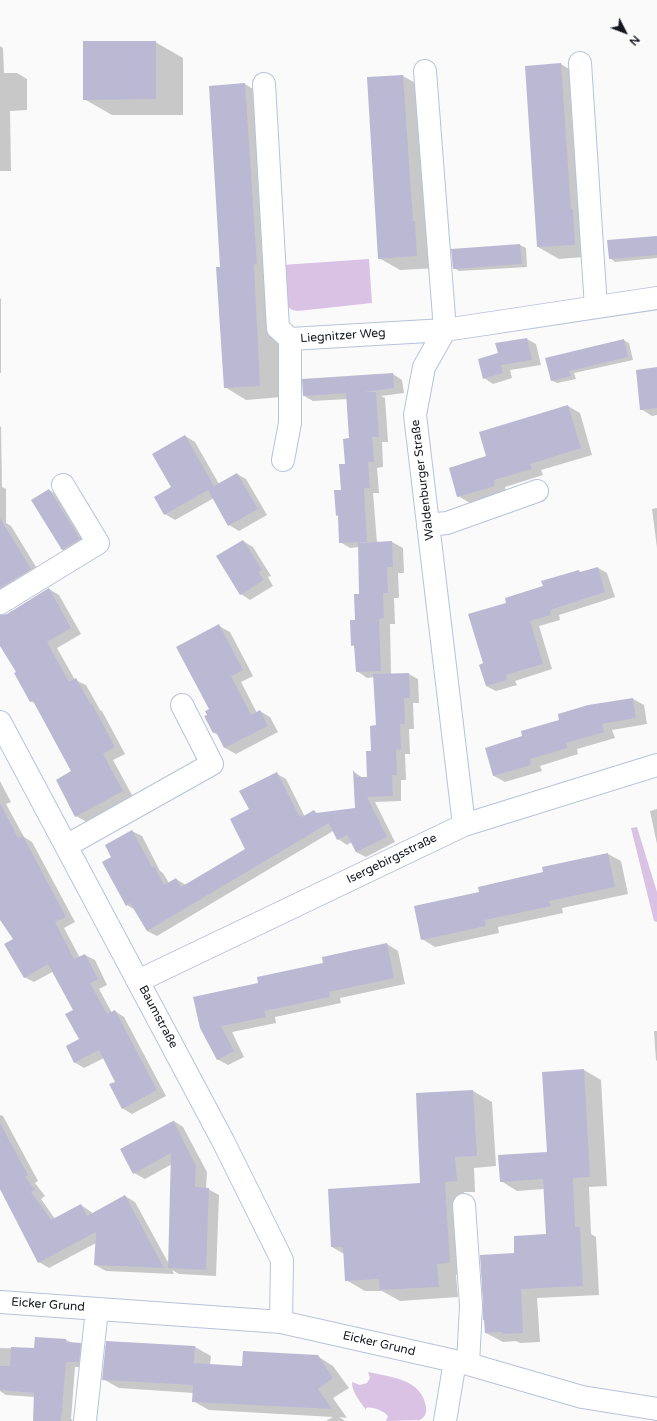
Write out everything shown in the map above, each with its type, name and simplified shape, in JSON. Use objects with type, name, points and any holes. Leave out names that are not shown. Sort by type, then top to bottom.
[{"type":"street","points":[[580,63],[596,307]]},
{"type":"street","points":[[425,70],[446,330],[657,298]]},
{"type":"street","points":[[264,84],[278,328],[290,339]]},
{"type":"street","name":"Liegnitzer Weg","points":[[283,460],[290,423],[290,339],[446,330]]},
{"type":"street","name":"Waldenburger Straße","points":[[446,330],[424,367],[415,415],[464,825]]},
{"type":"street","points":[[0,603],[98,543],[63,485]]},
{"type":"street","points":[[428,525],[447,523],[537,491]]},
{"type":"street","points":[[66,846],[212,764],[182,705]]},
{"type":"street","name":"Baumstraße","points":[[0,722],[223,1141],[282,1260],[281,1322]]},
{"type":"street","name":"Isergebirgsstraße","points":[[138,981],[464,825],[657,765]]},
{"type":"street","points":[[445,1421],[462,1363],[471,1306],[464,1205]]},
{"type":"street","name":"Eicker Grund","points":[[0,1302],[281,1322],[462,1363],[582,1397],[657,1409]]},
{"type":"street","name":"Eicker Grund","points":[[85,1421],[97,1309]]},
{"type":"shaded area","points":[[369,259],[372,303],[298,311],[292,310],[287,306],[282,265]]},
{"type":"shaded area","points":[[637,827],[657,892],[657,922],[654,921],[631,828]]},
{"type":"shaded area","points":[[368,1372],[395,1378],[412,1385],[418,1390],[423,1398],[426,1409],[423,1417],[420,1420],[386,1421],[388,1416],[381,1411],[375,1408],[366,1408],[366,1410],[355,1393],[352,1382],[360,1385],[367,1383],[370,1378]]},
{"type":"building","points":[[83,41],[156,41],[156,99],[83,100]]},
{"type":"building","points":[[561,63],[571,209],[573,209],[575,245],[537,247],[525,66]]},
{"type":"building","points":[[403,75],[413,221],[415,221],[417,256],[378,259],[367,77]]},
{"type":"building","points":[[245,83],[257,264],[254,265],[260,386],[224,388],[216,267],[220,267],[209,86]]},
{"type":"building","points":[[657,236],[657,255],[609,259],[607,240]]},
{"type":"building","points":[[520,244],[522,264],[453,269],[451,249]]},
{"type":"building","points":[[527,338],[532,360],[501,365],[503,373],[483,379],[478,359],[498,353],[495,343]]},
{"type":"building","points":[[624,339],[628,357],[569,371],[571,376],[551,381],[545,358]]},
{"type":"building","points":[[657,367],[657,408],[640,410],[636,370]]},
{"type":"building","points":[[393,373],[394,388],[364,392],[376,392],[379,437],[372,437],[374,462],[368,462],[370,488],[364,488],[367,542],[339,543],[338,515],[336,516],[334,490],[341,490],[339,464],[345,464],[343,439],[349,438],[346,393],[303,396],[302,379]]},
{"type":"building","points":[[568,405],[581,448],[530,464],[532,469],[494,480],[495,486],[457,497],[449,468],[486,456],[479,432]]},
{"type":"building","points":[[185,435],[214,486],[237,473],[258,509],[228,526],[208,490],[164,515],[154,497],[171,487],[152,454]]},
{"type":"building","points":[[49,489],[80,539],[62,550],[31,500]]},
{"type":"building","points":[[0,518],[31,569],[0,588]]},
{"type":"building","points":[[243,540],[262,570],[258,572],[264,580],[240,595],[216,556]]},
{"type":"building","points":[[392,541],[393,567],[387,567],[388,593],[383,593],[384,618],[379,619],[381,671],[356,672],[354,645],[351,646],[350,620],[355,620],[354,594],[359,594],[358,543]]},
{"type":"building","points":[[598,567],[605,592],[550,610],[551,615],[530,621],[543,664],[506,675],[507,680],[486,686],[479,665],[483,663],[468,614],[506,603],[505,598],[543,586],[541,581],[579,570],[580,572]]},
{"type":"building","points":[[49,588],[71,628],[47,642],[69,682],[76,678],[115,747],[103,754],[123,791],[75,817],[56,780],[71,771],[33,701],[30,702],[14,673],[16,672],[0,646],[0,615],[7,614]]},
{"type":"building","points":[[219,624],[243,670],[231,676],[251,715],[260,710],[268,726],[224,748],[216,732],[213,733],[204,716],[207,715],[205,711],[209,709],[176,647]]},
{"type":"building","points":[[409,673],[410,698],[404,698],[405,724],[400,724],[401,749],[396,750],[397,775],[392,775],[393,796],[367,797],[387,837],[356,852],[347,835],[337,840],[329,823],[147,931],[130,903],[126,906],[102,862],[111,857],[105,845],[132,830],[152,867],[154,866],[164,885],[176,878],[181,887],[245,849],[230,819],[249,809],[239,791],[277,772],[299,816],[301,815],[302,817],[314,810],[316,813],[355,808],[353,770],[357,777],[367,777],[366,751],[371,751],[370,726],[376,725],[373,674]]},
{"type":"building","points":[[633,698],[636,718],[602,724],[604,732],[566,743],[568,748],[530,759],[531,765],[493,776],[485,748],[522,736],[521,731],[559,720],[558,714],[588,705]]},
{"type":"building","points":[[0,803],[18,838],[23,836],[66,917],[55,922],[74,959],[85,954],[98,979],[90,983],[107,1014],[115,1010],[157,1090],[122,1109],[109,1084],[115,1082],[99,1050],[74,1063],[66,1046],[79,1039],[65,1014],[73,1010],[48,964],[24,978],[4,944],[13,939],[0,920]]},
{"type":"building","points":[[608,853],[615,887],[549,901],[551,906],[485,920],[486,926],[421,940],[414,906],[479,892],[478,887],[543,872],[542,867]]},
{"type":"building","points":[[387,943],[394,978],[329,992],[330,997],[264,1011],[266,1017],[221,1026],[234,1051],[217,1060],[200,1028],[193,997],[258,983],[257,977],[323,963],[322,957]]},
{"type":"building","points":[[584,1069],[590,1177],[573,1178],[575,1227],[580,1227],[583,1286],[521,1289],[523,1333],[485,1333],[480,1255],[514,1253],[514,1236],[546,1234],[543,1179],[500,1182],[498,1155],[547,1152],[542,1072]]},
{"type":"building","points":[[473,1090],[477,1156],[455,1157],[457,1181],[445,1182],[450,1263],[437,1264],[439,1287],[380,1290],[379,1279],[345,1281],[343,1247],[331,1247],[328,1189],[420,1183],[416,1093]]},
{"type":"building","points":[[173,1120],[196,1166],[195,1187],[209,1188],[206,1270],[168,1268],[171,1153],[133,1174],[120,1149]]},
{"type":"building","points":[[0,1123],[28,1175],[25,1177],[35,1190],[31,1192],[51,1220],[81,1204],[87,1216],[125,1195],[164,1268],[94,1265],[96,1232],[38,1263],[0,1189]]},
{"type":"building","points":[[35,1337],[66,1339],[66,1342],[81,1343],[79,1362],[66,1362],[61,1421],[33,1421],[34,1393],[0,1390],[0,1366],[10,1366],[11,1347],[34,1348]]},
{"type":"building","points":[[106,1341],[195,1346],[194,1363],[242,1366],[243,1351],[318,1355],[333,1378],[318,1389],[332,1409],[192,1402],[193,1385],[102,1380]]}]
